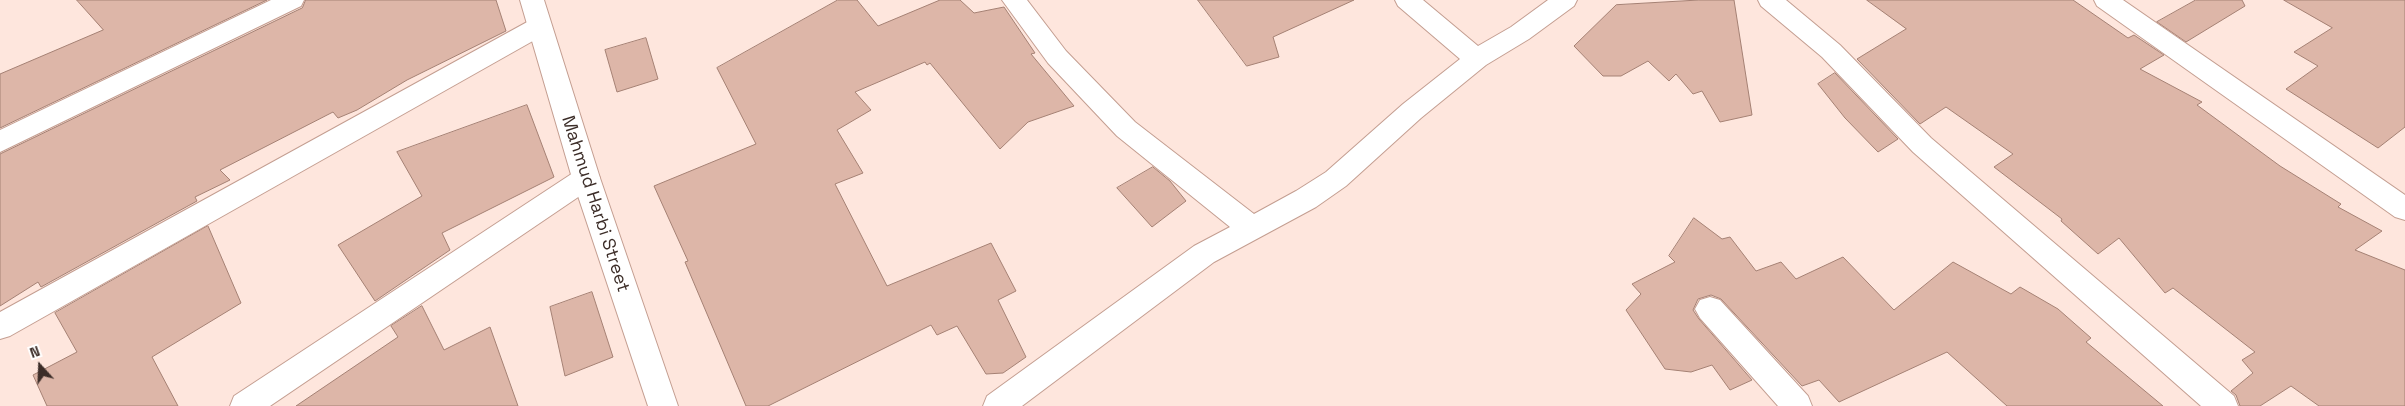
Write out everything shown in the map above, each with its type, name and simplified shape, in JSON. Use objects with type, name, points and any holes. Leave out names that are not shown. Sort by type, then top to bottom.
[{"type":"street","points":[[0,142],[292,0]]},
{"type":"street","name":"Mahmud Harbi Street","points":[[532,0],[538,26],[586,178],[663,406]]},
{"type":"street","points":[[1014,0],[1057,57],[1126,129],[1252,228]]},
{"type":"street","points":[[1407,0],[1477,59]]},
{"type":"street","points":[[998,406],[1204,254],[1306,199],[1336,179],[1412,111],[1477,59],[1520,33],[1565,0]]},
{"type":"street","points":[[1770,0],[1832,51],[1922,145],[2222,406]]},
{"type":"street","points":[[2106,0],[2405,209]]},
{"type":"street","points":[[0,327],[538,26]]},
{"type":"street","points":[[254,404],[586,178]]},
{"type":"street","points":[[1710,309],[1797,406]]},
{"type":"building","points":[[77,0],[267,0],[0,128],[0,74],[103,30]]},
{"type":"building","points":[[306,0],[496,0],[506,31],[407,80],[357,110],[338,118],[333,112],[220,170],[230,180],[195,197],[197,201],[41,287],[38,282],[0,306],[0,154],[302,8]]},
{"type":"building","points":[[838,0],[857,0],[878,26],[940,0],[960,0],[974,13],[1004,7],[1035,53],[1031,54],[1074,106],[1028,122],[1000,149],[930,63],[927,65],[925,62],[855,92],[871,110],[837,130],[863,173],[835,184],[887,286],[991,243],[1016,291],[998,300],[1026,357],[1003,373],[986,374],[957,326],[937,335],[931,325],[768,406],[746,406],[685,262],[688,261],[654,186],[756,144],[717,68]]},
{"type":"building","points":[[1198,0],[1354,0],[1273,37],[1279,57],[1247,66]]},
{"type":"building","points":[[1734,0],[1752,115],[1720,122],[1702,91],[1693,94],[1676,74],[1669,81],[1648,61],[1621,76],[1603,76],[1574,46],[1616,5]]},
{"type":"building","points":[[1867,0],[2073,0],[2128,38],[2134,35],[2164,55],[2140,69],[2202,102],[2197,105],[2280,166],[2341,204],[2338,207],[2382,231],[2355,250],[2405,270],[2405,406],[2319,406],[2291,386],[2260,406],[2240,406],[2236,395],[2231,391],[2253,373],[2242,360],[2255,352],[2173,288],[2165,293],[2119,238],[2098,254],[2061,221],[2062,219],[1994,167],[2013,154],[1946,107],[1920,124],[1857,59],[1906,29]]},
{"type":"building","points":[[2196,0],[2242,0],[2245,6],[2186,42],[2157,22]]},
{"type":"building","points":[[2284,0],[2405,0],[2405,127],[2378,148],[2286,89],[2318,66],[2294,52],[2332,28]]},
{"type":"building","points":[[646,38],[658,79],[617,92],[605,50]]},
{"type":"building","points":[[1835,73],[1898,139],[1878,152],[1845,118],[1818,84]]},
{"type":"building","points":[[527,105],[554,177],[442,233],[450,250],[375,301],[338,245],[422,196],[397,152]]},
{"type":"building","points":[[1153,167],[1170,181],[1186,201],[1152,227],[1117,188]]},
{"type":"building","points":[[1694,218],[1722,239],[1730,237],[1756,271],[1781,262],[1796,279],[1843,257],[1894,310],[1953,262],[2011,294],[2020,287],[2058,309],[2091,338],[2086,342],[2163,406],[2007,406],[1947,352],[1839,402],[1819,380],[1802,386],[1721,299],[1711,295],[1698,299],[1693,310],[1752,380],[1730,390],[1712,365],[1691,372],[1665,369],[1626,310],[1641,294],[1632,284],[1675,262],[1669,256]]},
{"type":"building","points":[[208,226],[241,303],[152,357],[178,406],[47,406],[33,375],[77,352],[55,313]]},
{"type":"building","points":[[592,292],[613,357],[565,376],[550,307]]},
{"type":"building","points":[[422,306],[444,350],[490,327],[518,406],[296,406],[398,337],[391,326]]}]
